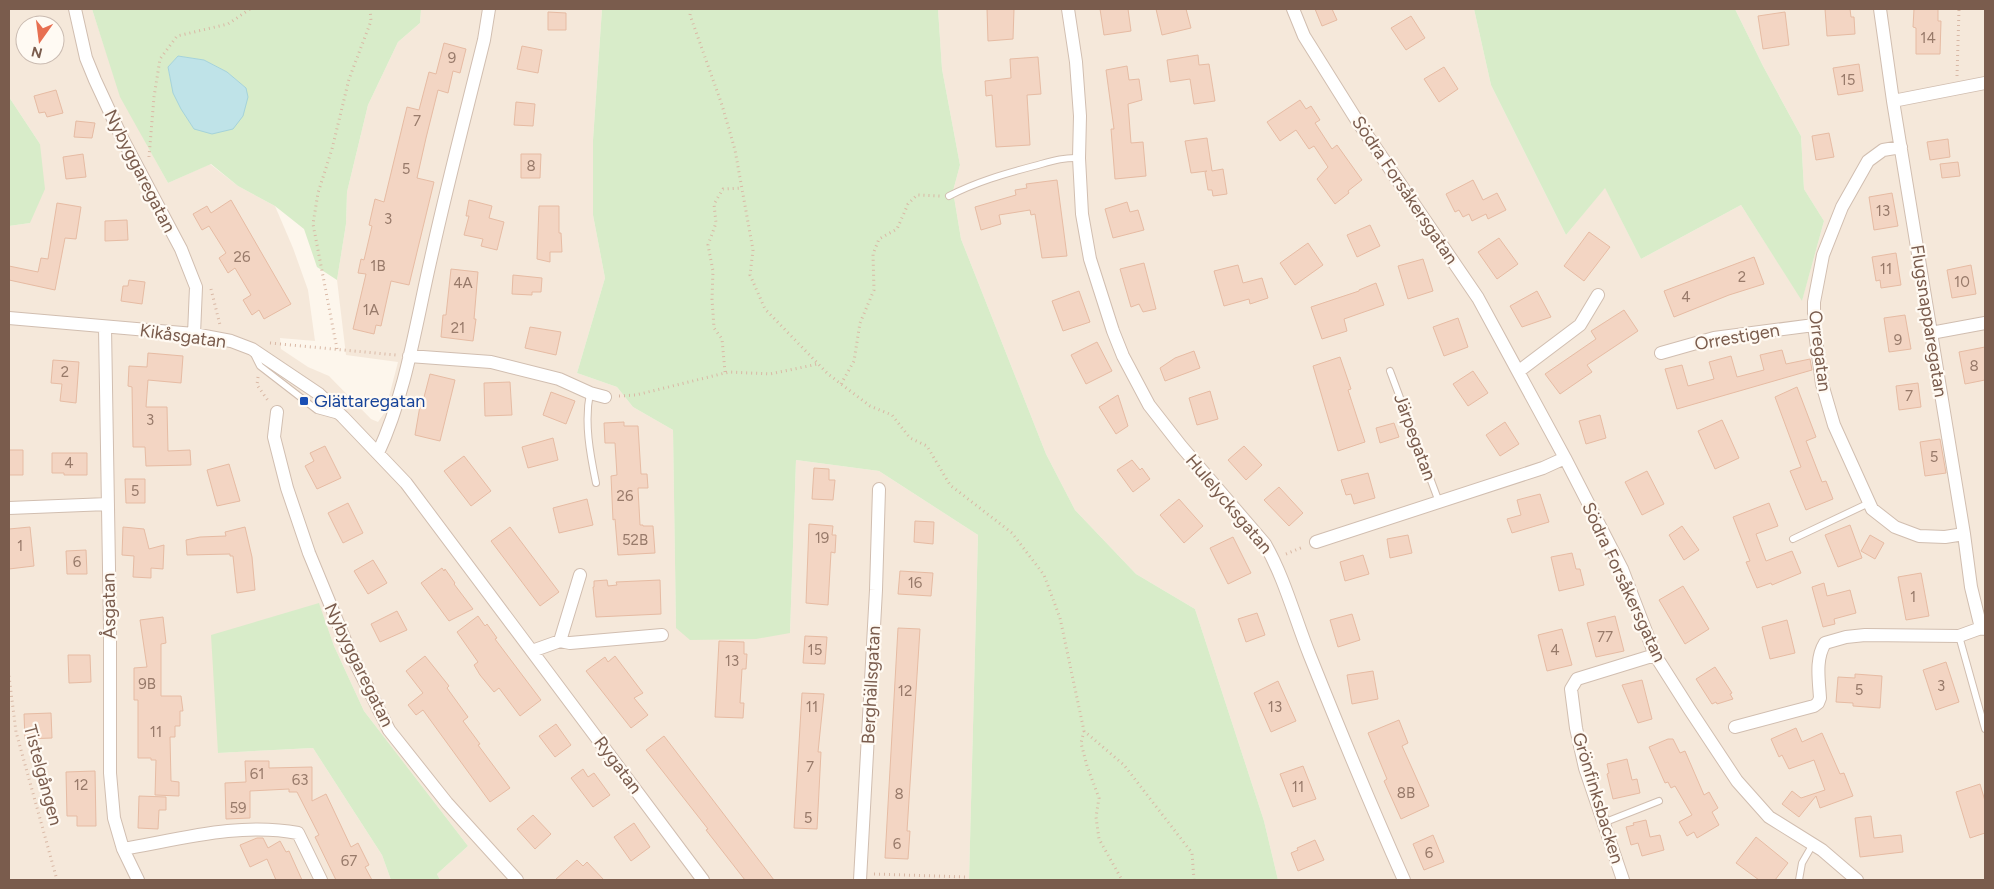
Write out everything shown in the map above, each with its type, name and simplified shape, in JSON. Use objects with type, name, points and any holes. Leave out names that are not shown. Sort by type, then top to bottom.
[{"type":"street","name":"Nybyggaregatan","points":[[75,9],[86,58],[95,80],[121,136],[181,249],[196,287],[194,334]]},
{"type":"street","points":[[378,453],[391,422],[409,356],[431,255],[484,40],[488,9]]},
{"type":"street","name":"Hulelycksgatan","points":[[1068,9],[1076,62],[1080,116],[1079,158],[1082,214],[1090,258],[1113,331],[1123,356],[1149,405],[1181,446],[1266,544],[1274,559],[1338,726],[1404,880]]},
{"type":"street","name":"Södra Forsåkersgatan","points":[[1293,9],[1309,44],[1361,127],[1478,298],[1565,458],[1622,569],[1655,655],[1737,781],[1769,817],[1813,844],[1857,880]]},
{"type":"street","name":"Flugsnapparegatan","points":[[1880,9],[1971,587],[1983,629]]},
{"type":"street","points":[[1893,101],[1985,83]]},
{"type":"street","name":"Orregatan","points":[[1901,147],[1883,150],[1868,162],[1842,208],[1823,255],[1814,302],[1814,325],[1822,384],[1834,425],[1872,509],[1895,527],[1919,536],[1945,537],[1964,534]]},
{"type":"street","points":[[1518,371],[1580,324],[1598,295]]},
{"type":"street","name":"Kikåsgatan","points":[[9,318],[194,334],[231,341],[252,349],[318,394],[344,417],[378,453]]},
{"type":"street","points":[[1932,333],[1985,323]]},
{"type":"street","name":"Orrestigen","points":[[1662,353],[1714,338],[1814,325]]},
{"type":"street","name":"Åsgatan","points":[[104,327],[110,628],[110,773],[114,818],[123,849],[138,880]]},
{"type":"street","points":[[409,356],[491,362],[560,379],[590,393],[604,397]]},
{"type":"street","name":"Nybyggaregatan","points":[[278,412],[274,437],[287,488],[309,552],[349,650],[389,730],[447,803],[517,880]]},
{"type":"street","name":"Rygatan","points":[[378,453],[406,483],[703,880]]},
{"type":"street","name":"Järpegatan","points":[[1316,542],[1543,468],[1565,458]]},
{"type":"street","name":"Berghällsgatan","points":[[860,877],[876,590],[878,489]]},
{"type":"street","points":[[9,508],[108,504]]},
{"type":"street","points":[[560,641],[580,574]]},
{"type":"street","points":[[1735,727],[1814,706],[1818,703],[1820,698],[1818,661],[1819,653],[1824,643],[1846,637],[1865,635],[1959,636],[1983,629]]},
{"type":"street","points":[[532,650],[560,641],[570,643],[662,635]]},
{"type":"street","name":"Grönfinksbacken","points":[[1623,880],[1585,768],[1576,728],[1571,689],[1577,679],[1655,655]]},
{"type":"street","points":[[123,849],[213,832],[280,830],[298,833],[321,880]]},
{"type":"lane","points":[[949,196],[971,185],[1001,175],[1067,157],[1079,158]]},
{"type":"lane","points":[[252,349],[260,366],[317,410],[344,417]]},
{"type":"lane","name":"Järpegatan","points":[[1390,371],[1439,502]]},
{"type":"lane","points":[[590,393],[587,406],[590,453],[596,483]]},
{"type":"lane","points":[[1793,539],[1869,502]]},
{"type":"lane","points":[[1959,636],[1985,729]]},
{"type":"lane","points":[[1603,822],[1659,801]]},
{"type":"lane","points":[[1799,880],[1802,863],[1813,844]]},
{"type":"path","points":[[144,152],[148,160],[160,59],[177,36],[228,24],[250,9]]},
{"type":"path","points":[[337,350],[313,224],[318,193],[332,149],[349,79],[371,21],[370,9]]},
{"type":"path","points":[[691,9],[690,15],[722,105],[735,150],[753,250],[750,275],[764,309],[828,374],[870,406],[892,415],[910,438],[927,446],[950,485],[1012,533],[1044,574],[1060,618],[1084,731],[1081,743],[1099,798],[1096,817],[1099,839],[1122,880]]},
{"type":"path","points":[[1957,88],[1959,9]]},
{"type":"path","points":[[725,373],[722,339],[714,328],[713,271],[708,245],[716,223],[714,204],[723,189],[742,188]]},
{"type":"path","points":[[841,384],[854,361],[862,314],[874,290],[873,254],[879,239],[896,229],[908,204],[917,195],[949,196]]},
{"type":"path","points":[[211,288],[220,325],[228,328]]},
{"type":"path","points":[[262,341],[409,356]]},
{"type":"path","points":[[636,395],[725,373],[770,374],[819,364]]},
{"type":"path","points":[[263,368],[257,379],[257,385],[278,412]]},
{"type":"path","points":[[1274,559],[1316,542]]},
{"type":"path","name":"Tistelgången","points":[[9,676],[10,700],[16,732],[57,880]]},
{"type":"path","points":[[1084,731],[1124,765],[1192,852],[1194,880]]},
{"type":"path","points":[[860,877],[966,877]]},
{"type":"shaded area","points":[[9,9],[92,9],[121,97],[168,183],[210,164],[238,186],[275,206],[308,290],[315,341],[280,338],[281,349],[308,367],[329,376],[371,419],[378,422],[385,412],[398,362],[346,355],[337,280],[346,224],[347,192],[368,105],[398,42],[420,23],[421,9],[602,9],[593,140],[593,215],[605,278],[577,373],[617,387],[633,407],[673,430],[676,628],[790,633],[796,460],[879,471],[978,535],[969,880],[440,880],[437,874],[468,846],[364,711],[334,646],[319,604],[218,753],[313,748],[382,855],[391,880],[9,880],[9,226],[30,223],[40,144],[9,97]]},
{"type":"shaded area","points":[[938,9],[1474,9],[1491,85],[1566,235],[1605,187],[1641,259],[1741,205],[1802,300],[1824,221],[1804,189],[1801,136],[1735,9],[1985,9],[1985,880],[1278,880],[1264,821],[1195,609],[1136,574],[1075,510],[1046,454],[961,239],[953,191],[960,165],[942,69]]},
{"type":"green space","points":[[92,9],[421,9],[420,23],[398,42],[368,105],[347,192],[346,224],[337,280],[317,267],[304,229],[275,206],[238,186],[211,164],[168,183],[120,97]],"holes":[[[178,56],[204,60],[227,72],[246,88],[194,129],[177,100],[168,67]]]},
{"type":"green space","points":[[602,9],[938,9],[942,69],[960,165],[953,191],[961,239],[1046,454],[1075,510],[1136,574],[1195,609],[1264,821],[1278,880],[969,880],[978,535],[879,471],[796,460],[790,633],[756,639],[690,640],[676,628],[673,430],[633,407],[617,387],[577,373],[605,278],[593,215],[593,140]]},
{"type":"green space","points":[[1474,9],[1735,9],[1801,136],[1804,189],[1824,221],[1802,301],[1741,205],[1641,259],[1605,188],[1566,235],[1491,85]]},
{"type":"green space","points":[[9,97],[40,144],[45,189],[30,223],[9,226]]},
{"type":"green space","points":[[319,603],[334,646],[364,711],[468,846],[437,874],[440,880],[391,880],[382,855],[313,748],[218,753],[211,635]]},
{"type":"water","points":[[178,56],[204,60],[227,72],[246,88],[248,97],[243,116],[233,129],[212,134],[194,129],[173,93],[168,67]]},
{"type":"building","points":[[987,9],[1014,9],[1013,39],[988,41]]},
{"type":"building","points":[[1100,9],[1128,9],[1131,31],[1104,35]]},
{"type":"building","points":[[1156,9],[1186,9],[1191,28],[1162,35]]},
{"type":"building","points":[[1315,9],[1332,9],[1337,20],[1322,26]]},
{"type":"building","points":[[1825,9],[1850,9],[1851,17],[1854,17],[1855,34],[1827,36]]},
{"type":"building","points":[[1914,9],[1938,9],[1938,21],[1941,21],[1940,54],[1916,54],[1916,28],[1913,27]]},
{"type":"building","points":[[548,12],[566,13],[566,30],[548,30]]},
{"type":"building","points":[[1785,12],[1789,45],[1763,49],[1758,16]]},
{"type":"building","points":[[1411,16],[1425,38],[1406,50],[1391,28]]},
{"type":"building","points":[[444,43],[466,49],[460,73],[453,71],[448,93],[438,90],[426,138],[417,178],[434,182],[409,285],[391,281],[381,326],[376,325],[374,334],[353,329],[366,274],[358,273],[361,259],[364,260],[372,226],[369,225],[375,199],[384,202],[407,107],[419,110],[429,72],[436,74]]},
{"type":"building","points":[[522,46],[542,50],[538,73],[517,69]]},
{"type":"building","points":[[1198,55],[1199,65],[1209,64],[1215,101],[1194,104],[1190,79],[1170,82],[1167,60]]},
{"type":"building","points":[[1038,57],[1041,94],[1027,95],[1030,145],[996,147],[992,95],[986,96],[985,81],[1011,78],[1010,59]]},
{"type":"building","points":[[1859,64],[1863,91],[1838,95],[1833,68]]},
{"type":"building","points":[[1127,66],[1129,80],[1139,79],[1142,100],[1128,104],[1131,143],[1143,142],[1146,176],[1115,179],[1111,129],[1114,129],[1106,70]]},
{"type":"building","points":[[1444,67],[1458,89],[1439,102],[1424,79]]},
{"type":"building","points":[[56,90],[63,113],[47,117],[45,112],[39,113],[34,96]]},
{"type":"building","points":[[1300,100],[1306,109],[1311,106],[1320,120],[1315,123],[1332,149],[1337,145],[1362,180],[1335,204],[1317,179],[1328,167],[1314,146],[1309,149],[1296,130],[1280,141],[1267,122]]},
{"type":"building","points":[[516,102],[535,104],[533,126],[514,125]]},
{"type":"building","points":[[76,121],[95,123],[92,138],[74,137]]},
{"type":"building","points":[[1829,133],[1834,157],[1816,160],[1812,136]]},
{"type":"building","points":[[1207,138],[1212,171],[1223,169],[1227,194],[1213,196],[1212,190],[1208,190],[1205,172],[1207,171],[1191,173],[1185,141]]},
{"type":"building","points":[[1948,139],[1950,157],[1930,160],[1927,142]]},
{"type":"building","points":[[83,154],[86,177],[66,179],[63,157]]},
{"type":"building","points":[[521,154],[541,154],[540,178],[521,178]]},
{"type":"building","points":[[1958,162],[1960,176],[1942,178],[1940,164]]},
{"type":"building","points":[[1057,180],[1067,256],[1042,258],[1035,214],[1031,215],[1030,210],[999,215],[1001,224],[981,230],[975,207],[1016,195],[1015,190],[1027,188],[1026,184]]},
{"type":"building","points":[[1473,180],[1483,200],[1497,193],[1506,210],[1488,219],[1486,214],[1472,221],[1469,214],[1463,217],[1459,210],[1455,212],[1446,194]]},
{"type":"building","points":[[1892,193],[1898,226],[1874,230],[1869,197]]},
{"type":"building","points":[[231,200],[291,304],[264,319],[259,310],[252,315],[243,300],[251,295],[235,268],[228,273],[219,258],[226,253],[209,226],[202,230],[193,214],[207,206],[211,213]]},
{"type":"building","points":[[469,200],[492,206],[489,218],[504,222],[497,250],[481,246],[483,239],[464,235],[469,216],[466,216]]},
{"type":"building","points":[[1127,202],[1130,212],[1138,210],[1144,230],[1113,238],[1105,209]]},
{"type":"building","points":[[57,203],[81,207],[76,239],[65,238],[55,290],[9,280],[9,266],[38,272],[41,258],[48,259]]},
{"type":"building","points":[[539,206],[559,206],[559,233],[561,233],[562,252],[550,252],[550,262],[537,259]]},
{"type":"building","points":[[127,220],[128,240],[105,241],[105,221]]},
{"type":"building","points":[[1370,225],[1380,246],[1357,257],[1347,235]]},
{"type":"building","points":[[1589,232],[1610,247],[1584,281],[1564,266]]},
{"type":"building","points":[[1499,238],[1518,264],[1497,279],[1478,252]]},
{"type":"building","points":[[1308,243],[1323,265],[1295,285],[1280,263]]},
{"type":"building","points":[[1896,253],[1901,285],[1881,288],[1880,280],[1876,281],[1872,257]]},
{"type":"building","points":[[1754,257],[1764,284],[1729,295],[1674,317],[1664,291]]},
{"type":"building","points":[[1423,259],[1433,291],[1408,299],[1398,266]]},
{"type":"building","points":[[1144,263],[1156,309],[1143,312],[1139,304],[1131,307],[1120,269]]},
{"type":"building","points":[[1238,265],[1243,283],[1262,278],[1268,298],[1250,304],[1249,299],[1224,306],[1214,271]]},
{"type":"building","points":[[1971,265],[1976,294],[1952,298],[1947,270]]},
{"type":"building","points":[[451,269],[478,272],[473,341],[441,337],[443,315],[446,315]]},
{"type":"building","points":[[513,275],[542,278],[541,292],[532,292],[532,295],[512,294]]},
{"type":"building","points":[[129,280],[145,282],[142,304],[121,301],[123,286],[128,286]]},
{"type":"building","points":[[1376,283],[1384,305],[1344,319],[1347,331],[1322,339],[1311,307],[1359,291]]},
{"type":"building","points":[[1079,291],[1090,322],[1063,331],[1052,301]]},
{"type":"building","points":[[1537,291],[1551,317],[1522,327],[1510,306]]},
{"type":"building","points":[[1624,310],[1638,331],[1587,365],[1592,372],[1560,394],[1545,374],[1596,339],[1591,331]]},
{"type":"building","points":[[1905,315],[1911,349],[1889,352],[1884,318]]},
{"type":"building","points":[[1458,318],[1468,347],[1444,356],[1433,327]]},
{"type":"building","points":[[530,327],[561,332],[556,355],[525,348]]},
{"type":"building","points":[[1097,342],[1112,371],[1086,384],[1071,355]]},
{"type":"building","points":[[1985,347],[1985,380],[1965,384],[1959,352]]},
{"type":"building","points":[[1782,350],[1786,364],[1810,359],[1812,370],[1677,409],[1665,369],[1682,365],[1688,386],[1714,379],[1709,362],[1731,356],[1737,377],[1764,370],[1760,355]]},
{"type":"building","points":[[1194,351],[1200,368],[1165,381],[1160,368],[1175,358]]},
{"type":"building","points":[[148,353],[183,356],[181,383],[148,380],[146,407],[167,407],[168,451],[190,450],[191,465],[146,466],[145,447],[133,447],[132,387],[128,386],[129,366],[147,367]]},
{"type":"building","points":[[1340,357],[1351,389],[1348,390],[1365,442],[1338,451],[1313,366]]},
{"type":"building","points":[[53,360],[79,362],[76,403],[60,401],[62,384],[51,383]]},
{"type":"building","points":[[1473,371],[1488,393],[1468,406],[1453,384]]},
{"type":"building","points":[[430,374],[455,380],[440,441],[415,435],[421,400],[423,401]]},
{"type":"building","points":[[510,382],[512,415],[485,416],[484,383]]},
{"type":"building","points":[[1918,383],[1921,407],[1899,410],[1896,386]]},
{"type":"building","points":[[1797,387],[1816,437],[1806,441],[1822,482],[1826,481],[1833,499],[1806,510],[1790,471],[1801,467],[1775,397]]},
{"type":"building","points":[[1210,391],[1218,419],[1197,425],[1189,398]]},
{"type":"building","points":[[551,392],[575,401],[566,424],[543,415]]},
{"type":"building","points":[[1118,395],[1128,426],[1116,434],[1099,407]]},
{"type":"building","points":[[1600,415],[1606,438],[1586,444],[1579,421]]},
{"type":"building","points":[[1722,420],[1739,458],[1715,469],[1698,431]]},
{"type":"building","points":[[624,422],[624,426],[638,426],[641,474],[647,474],[648,488],[638,488],[640,525],[653,526],[655,553],[618,555],[615,519],[613,520],[611,476],[617,475],[615,443],[605,443],[604,423]]},
{"type":"building","points":[[1505,422],[1519,444],[1500,456],[1486,435]]},
{"type":"building","points":[[1394,423],[1399,437],[1380,443],[1376,428]]},
{"type":"building","points":[[553,438],[558,460],[528,468],[522,447]]},
{"type":"building","points":[[1940,439],[1946,473],[1925,476],[1920,442]]},
{"type":"building","points":[[325,446],[341,478],[317,489],[305,466],[314,461],[310,453]]},
{"type":"building","points":[[1244,446],[1262,465],[1246,480],[1228,460]]},
{"type":"building","points":[[9,450],[23,450],[23,475],[9,475]]},
{"type":"building","points":[[52,453],[87,453],[87,475],[52,473]]},
{"type":"building","points":[[464,456],[491,491],[471,506],[444,471]]},
{"type":"building","points":[[1132,460],[1140,470],[1142,468],[1150,479],[1133,492],[1117,470]]},
{"type":"building","points":[[229,464],[240,501],[217,506],[207,470]]},
{"type":"building","points":[[814,468],[829,469],[829,480],[835,480],[833,500],[812,499]]},
{"type":"building","points":[[1647,471],[1664,504],[1642,515],[1625,482]]},
{"type":"building","points":[[1368,473],[1375,498],[1354,504],[1351,494],[1346,495],[1341,480]]},
{"type":"building","points":[[125,479],[145,479],[145,503],[126,503]]},
{"type":"building","points":[[1279,487],[1303,513],[1289,526],[1264,500]]},
{"type":"building","points":[[1540,494],[1549,522],[1512,533],[1507,519],[1521,515],[1517,500]]},
{"type":"building","points":[[587,499],[593,525],[559,533],[553,508]]},
{"type":"building","points":[[1179,499],[1203,526],[1184,543],[1160,515]]},
{"type":"building","points":[[348,503],[363,533],[343,543],[328,513]]},
{"type":"building","points":[[1769,503],[1778,526],[1756,534],[1766,561],[1792,551],[1801,573],[1772,585],[1771,583],[1757,588],[1746,562],[1750,561],[1733,517]]},
{"type":"building","points":[[915,521],[934,522],[933,544],[914,542]]},
{"type":"building","points":[[809,524],[833,526],[832,535],[836,535],[835,553],[831,552],[828,605],[806,603]]},
{"type":"building","points":[[1850,525],[1862,558],[1838,567],[1825,535]]},
{"type":"building","points":[[1682,526],[1699,550],[1684,560],[1669,535]]},
{"type":"building","points":[[30,527],[34,566],[9,569],[9,529]]},
{"type":"building","points":[[123,527],[144,529],[149,549],[164,545],[163,569],[151,568],[151,578],[133,577],[134,556],[122,555]]},
{"type":"building","points":[[245,527],[252,557],[255,590],[237,593],[233,556],[230,556],[230,554],[187,555],[186,540],[200,537],[226,536],[225,532]]},
{"type":"building","points":[[510,527],[559,592],[540,606],[491,541]]},
{"type":"building","points":[[1408,535],[1412,553],[1390,558],[1387,539]]},
{"type":"building","points":[[1870,535],[1884,543],[1875,559],[1861,551]]},
{"type":"building","points":[[1233,537],[1251,573],[1228,584],[1210,548]]},
{"type":"building","points":[[86,550],[87,574],[67,574],[66,551]]},
{"type":"building","points":[[1572,553],[1576,569],[1580,569],[1584,585],[1559,591],[1551,557]]},
{"type":"building","points":[[1363,555],[1369,574],[1345,581],[1340,562]]},
{"type":"building","points":[[373,560],[387,583],[368,594],[354,571]]},
{"type":"building","points":[[442,568],[444,571],[445,569],[473,609],[449,621],[421,583]]},
{"type":"building","points":[[900,571],[933,573],[931,596],[898,594]]},
{"type":"building","points":[[1921,573],[1929,616],[1906,620],[1898,577]]},
{"type":"building","points":[[607,580],[608,586],[617,585],[616,582],[660,580],[661,614],[596,617],[594,581]]},
{"type":"building","points":[[1824,583],[1827,596],[1850,590],[1856,613],[1834,619],[1835,624],[1823,627],[1812,587]]},
{"type":"building","points":[[1683,586],[1709,629],[1685,644],[1659,600]]},
{"type":"building","points":[[397,611],[407,630],[380,642],[371,624]]},
{"type":"building","points":[[1257,613],[1265,635],[1246,642],[1238,619]]},
{"type":"building","points":[[1352,614],[1360,640],[1338,647],[1330,620]]},
{"type":"building","points":[[478,616],[485,626],[487,624],[497,638],[495,639],[541,700],[520,716],[499,688],[494,692],[480,675],[474,665],[478,662],[457,632]]},
{"type":"building","points":[[1615,616],[1624,651],[1596,657],[1587,623]]},
{"type":"building","points":[[163,617],[166,643],[161,644],[161,696],[181,696],[183,711],[180,711],[180,726],[175,726],[175,737],[170,737],[171,781],[179,782],[179,796],[155,795],[156,760],[138,758],[138,700],[134,700],[134,668],[147,667],[140,620]]},
{"type":"building","points":[[1787,620],[1795,653],[1770,659],[1762,627]]},
{"type":"building","points":[[898,628],[920,629],[907,831],[910,831],[908,859],[885,858]]},
{"type":"building","points":[[1562,629],[1572,665],[1547,671],[1538,635]]},
{"type":"building","points":[[805,636],[827,637],[825,664],[803,663]]},
{"type":"building","points":[[719,641],[744,642],[744,654],[747,654],[746,669],[742,669],[740,703],[744,703],[743,718],[715,717]]},
{"type":"building","points":[[68,655],[90,655],[91,682],[69,683]]},
{"type":"building","points":[[425,656],[449,686],[447,688],[468,717],[463,721],[480,744],[478,745],[510,788],[490,802],[423,710],[416,715],[408,705],[423,693],[406,671]]},
{"type":"building","points":[[615,656],[643,693],[634,698],[648,715],[631,728],[586,671],[605,657],[608,662]]},
{"type":"building","points":[[1946,662],[1959,702],[1936,710],[1923,670]]},
{"type":"building","points":[[1715,667],[1732,693],[1730,694],[1733,699],[1712,704],[1696,679]]},
{"type":"building","points":[[1373,671],[1378,699],[1352,704],[1347,675]]},
{"type":"building","points":[[1855,674],[1882,676],[1880,708],[1853,706],[1853,703],[1836,702],[1838,677],[1855,678]]},
{"type":"building","points":[[1642,680],[1652,719],[1638,723],[1622,685]]},
{"type":"building","points":[[1278,681],[1296,721],[1271,732],[1254,693]]},
{"type":"building","points":[[802,693],[824,694],[818,752],[821,752],[817,829],[794,828]]},
{"type":"building","points":[[51,713],[52,738],[25,739],[24,714]]},
{"type":"building","points":[[1399,720],[1408,743],[1402,746],[1429,806],[1401,819],[1384,781],[1387,779],[1368,733]]},
{"type":"building","points":[[556,724],[571,745],[555,757],[539,736]]},
{"type":"building","points":[[1796,728],[1802,742],[1822,733],[1840,774],[1844,773],[1853,796],[1820,808],[1816,796],[1799,817],[1782,804],[1792,791],[1801,798],[1825,790],[1814,760],[1789,769],[1782,755],[1779,757],[1771,739]]},
{"type":"building","points":[[664,736],[774,880],[745,880],[706,830],[708,829],[646,750]]},
{"type":"building","points":[[1668,739],[1673,739],[1680,753],[1685,751],[1704,795],[1709,792],[1718,808],[1712,812],[1719,825],[1697,838],[1694,832],[1687,836],[1679,822],[1692,815],[1675,786],[1671,788],[1668,782],[1665,783],[1649,747]]},
{"type":"building","points":[[1627,759],[1632,780],[1637,779],[1640,793],[1613,799],[1607,774],[1609,773],[1607,764]]},
{"type":"building","points":[[245,761],[269,761],[269,768],[312,767],[312,801],[326,794],[351,847],[358,843],[369,865],[365,867],[372,880],[336,880],[315,837],[319,835],[297,792],[289,792],[289,789],[250,791],[250,818],[226,819],[225,783],[246,782]]},
{"type":"building","points":[[1303,766],[1316,799],[1293,807],[1280,774]]},
{"type":"building","points":[[583,769],[588,777],[594,773],[610,795],[593,807],[571,778]]},
{"type":"building","points":[[95,771],[96,826],[77,826],[77,816],[67,816],[66,772]]},
{"type":"building","points":[[1980,784],[1985,801],[1985,833],[1970,838],[1956,792]]},
{"type":"building","points":[[139,796],[166,797],[166,810],[159,810],[158,829],[138,828]]},
{"type":"building","points":[[533,815],[551,834],[535,849],[517,829]]},
{"type":"building","points":[[1871,816],[1874,838],[1901,835],[1903,852],[1860,857],[1855,818]]},
{"type":"building","points":[[1646,820],[1650,837],[1660,835],[1664,850],[1642,856],[1638,843],[1631,845],[1626,827]]},
{"type":"building","points":[[634,823],[650,847],[631,861],[614,837]]},
{"type":"building","points":[[1433,835],[1444,862],[1424,870],[1413,844]]},
{"type":"building","points":[[1756,837],[1788,863],[1775,880],[1759,880],[1736,863]]},
{"type":"building","points":[[257,838],[263,838],[268,848],[280,841],[286,852],[289,851],[302,880],[276,880],[267,859],[250,867],[240,845]]},
{"type":"building","points":[[1315,840],[1324,860],[1298,871],[1291,853],[1298,850],[1297,848]]},
{"type":"building","points":[[577,860],[583,866],[587,862],[604,880],[555,880]]},
{"type":"place","name":"Glättaregatan","points":[[304,401]]}]
